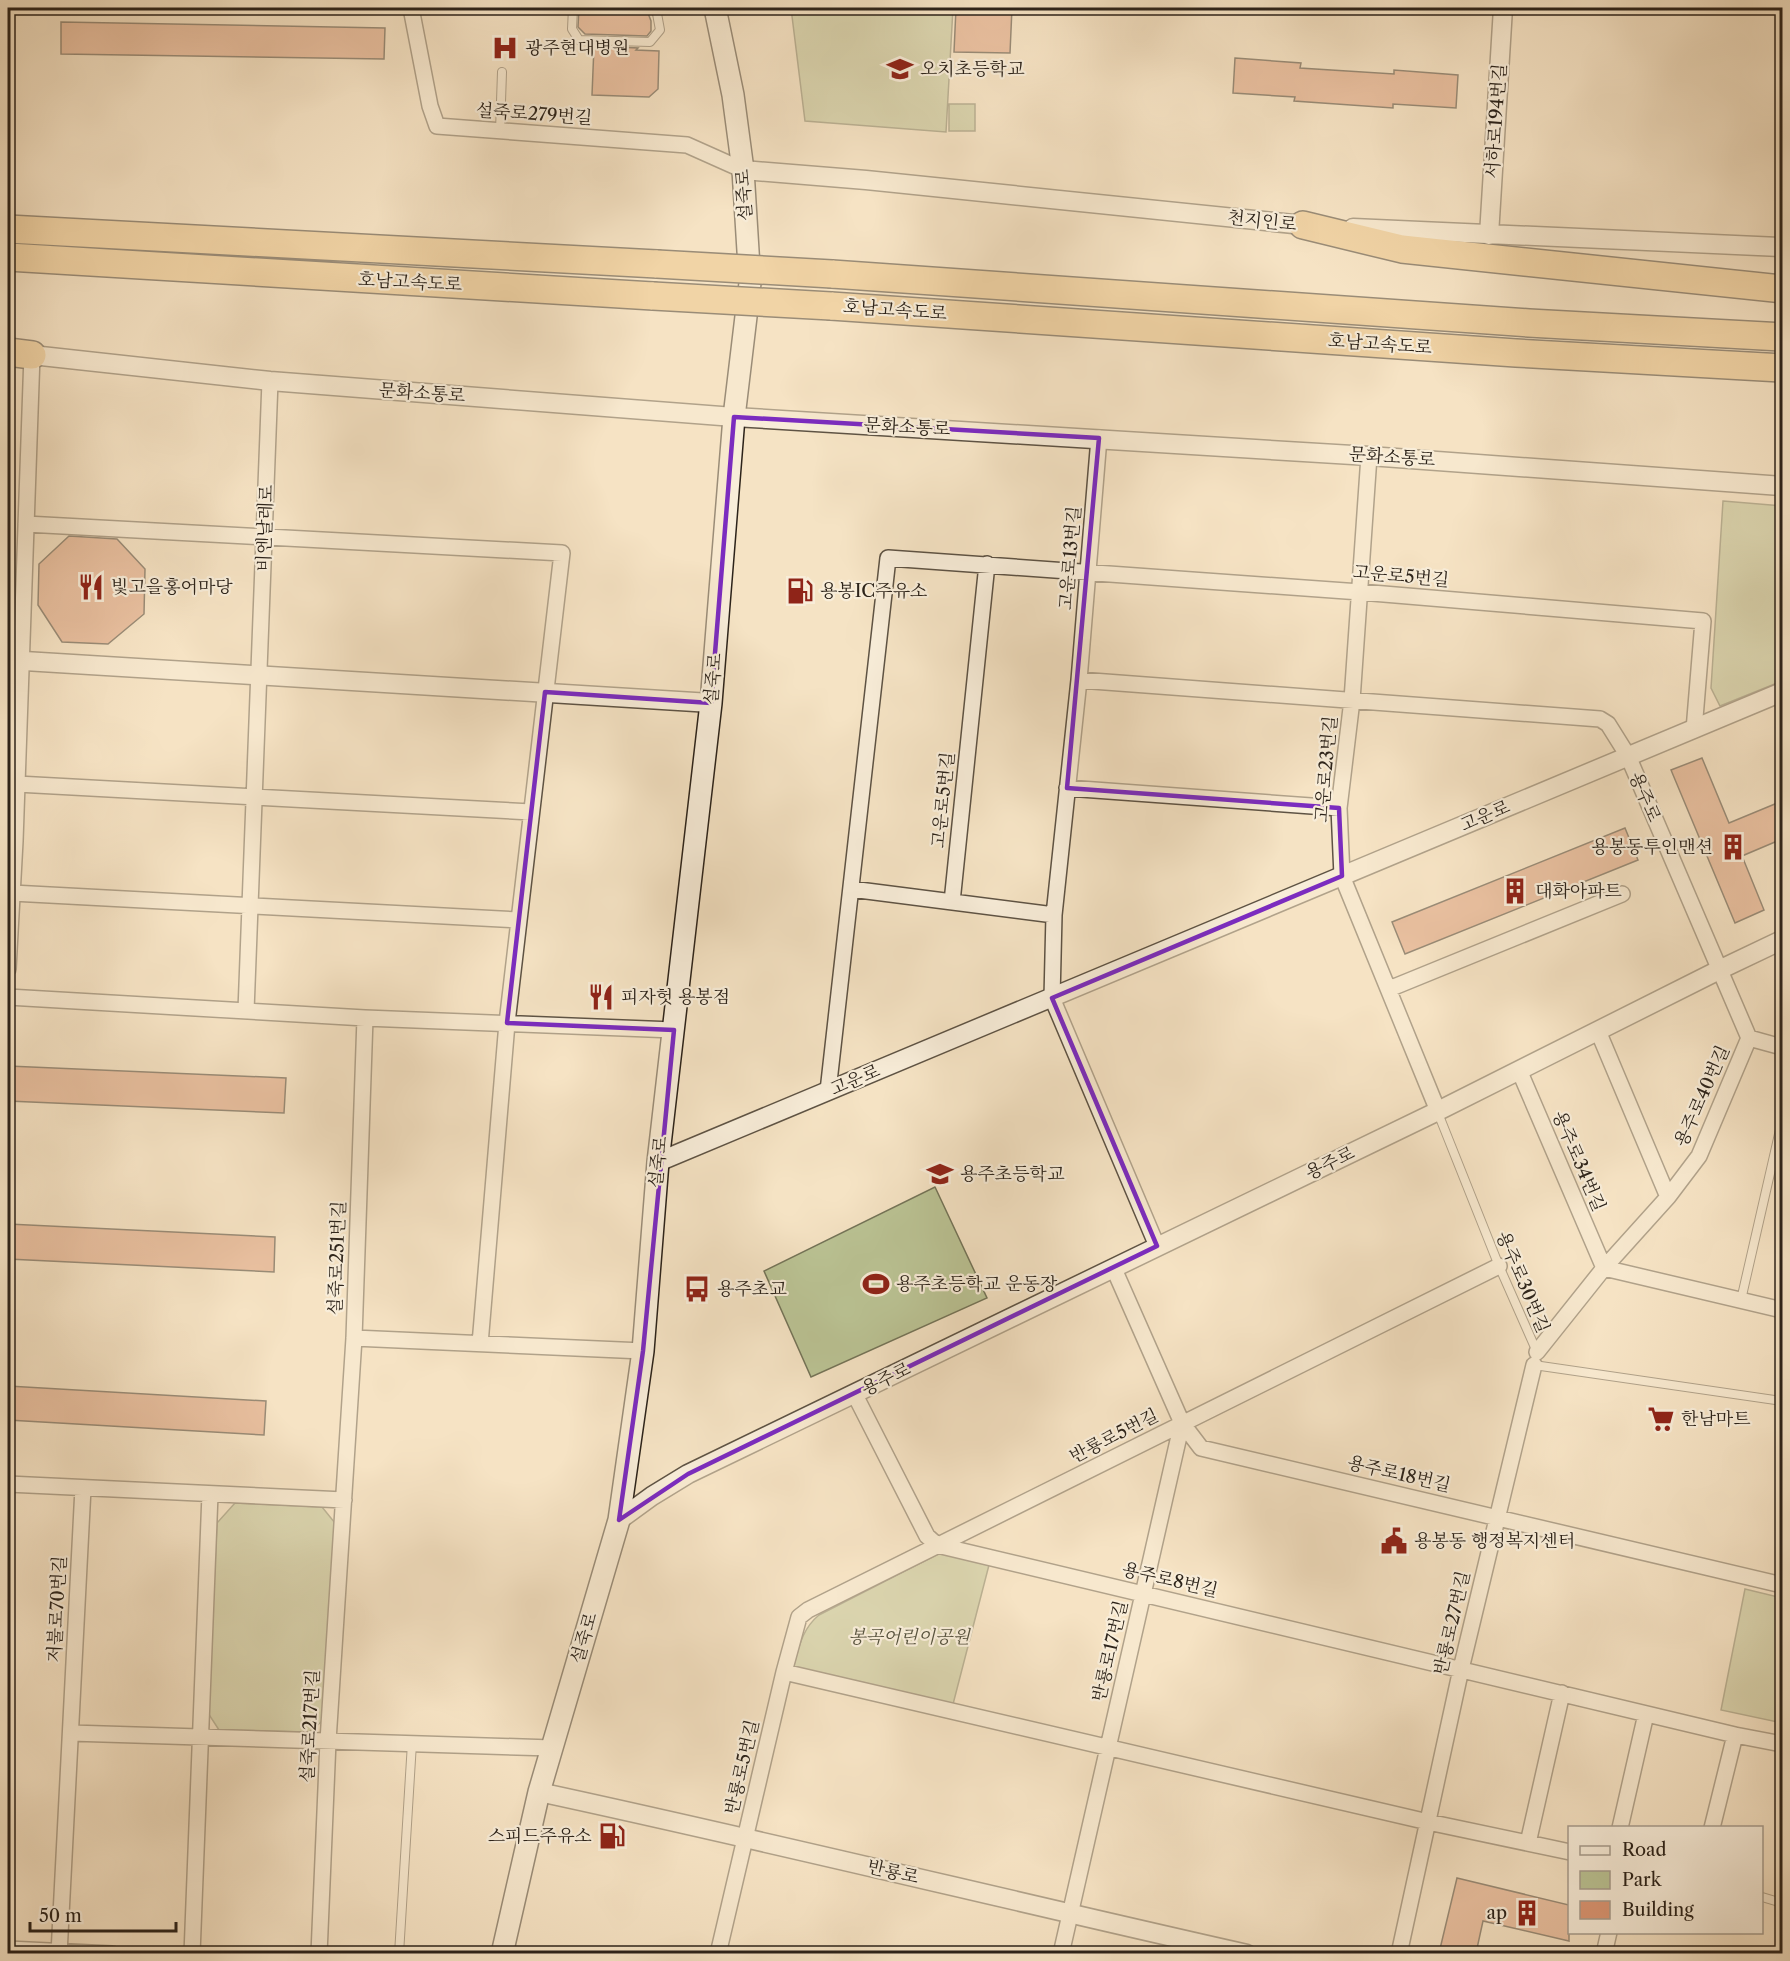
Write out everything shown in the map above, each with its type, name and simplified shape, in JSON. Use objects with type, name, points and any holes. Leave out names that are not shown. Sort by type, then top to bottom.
[{"type":"highway","points":[[1303,225],[1402,249],[1782,290]]},
{"type":"highway","name":"호남고속도로","points":[[8,229],[832,274],[1529,323],[1782,337]]},
{"type":"highway","name":"호남고속도로","points":[[8,257],[831,306],[1516,353],[1782,368]]},
{"type":"main road","name":"설죽로","points":[[502,1953],[539,1792],[619,1520],[643,1352],[658,1162],[711,703],[734,417],[750,283],[743,170],[732,95],[715,8]]},
{"type":"street","name":"설죽로279번길","points":[[411,8],[430,106],[437,126],[687,145],[743,170]]},
{"type":"street","name":"서하로194번길","points":[[1489,235],[1503,8]]},
{"type":"street","name":"천지인로","points":[[743,170],[866,180],[1303,225],[1782,248]]},
{"type":"street","name":"문화소통로","points":[[20,354],[270,381],[734,417],[1099,438],[1782,486]]},
{"type":"street","points":[[8,969],[17,784],[14,660],[26,524],[20,354]]},
{"type":"street","name":"비엔날레로","points":[[251,906],[270,381]]},
{"type":"street","name":"고운로13번길","points":[[1052,998],[1053,915],[1079,680],[1099,438]]},
{"type":"street","name":"고운로23번길","points":[[1342,876],[1339,808],[1352,700],[1370,456]]},
{"type":"street","points":[[26,524],[562,553],[507,1023],[480,1344]]},
{"type":"street","name":"고운로5번길","points":[[828,1091],[888,558],[1360,592],[1703,621],[1694,730]]},
{"type":"street","name":"고운로5번길","points":[[952,902],[987,564]]},
{"type":"street","points":[[14,660],[711,703]]},
{"type":"street","name":"고운로23번길","points":[[1079,680],[1600,719],[1608,724],[1628,756]]},
{"type":"street","name":"고운로","points":[[658,1162],[1782,692]]},
{"type":"street","name":"용주로","points":[[1628,756],[1719,970]]},
{"type":"street","points":[[17,784],[531,812]]},
{"type":"street","points":[[1067,788],[1339,808]]},
{"type":"street","points":[[1342,876],[1438,1111]]},
{"type":"street","points":[[850,889],[1053,915]]},
{"type":"street","points":[[12,893],[518,920]]},
{"type":"street","points":[[1389,989],[1622,894]]},
{"type":"street","points":[[246,1011],[251,906]]},
{"type":"street","name":"용주로","points":[[619,1520],[688,1474],[1438,1111],[1782,940]]},
{"type":"street","name":"용주로40번길","points":[[1668,1197],[1700,1156],[1749,1038],[1719,970]]},
{"type":"street","points":[[8,997],[365,1018],[674,1030]]},
{"type":"street","points":[[1052,998],[1157,1246]]},
{"type":"street","name":"설죽로251번길","points":[[344,1500],[354,1338],[365,1018]]},
{"type":"street","points":[[1536,1358],[1604,1268],[1668,1197],[1598,1031]]},
{"type":"street","name":"용주로40번길","points":[[1749,1038],[1782,1047]]},
{"type":"street","name":"용주로34번길","points":[[1519,1070],[1604,1268]]},
{"type":"street","name":"반룡로5번길","points":[[718,1953],[799,1617],[808,1610],[937,1545],[1499,1266]]},
{"type":"street","points":[[1604,1268],[1740,1302],[1782,1310]]},
{"type":"street","name":"용주로18번길","points":[[1114,1269],[1182,1424],[1201,1448],[1782,1585]]},
{"type":"street","points":[[354,1338],[643,1352]]},
{"type":"street","name":"반룡로27번길","points":[[1399,1953],[1461,1669],[1536,1358]]},
{"type":"street","points":[[855,1395],[927,1536],[937,1545]]},
{"type":"street","name":"반룡로17번길","points":[[1061,1953],[1182,1424]]},
{"type":"street","points":[[8,1484],[344,1500]]},
{"type":"street","name":"저불로70번길","points":[[70,1733],[83,1488]]},
{"type":"street","points":[[192,1953],[210,1494]]},
{"type":"street","name":"설죽로217번길","points":[[319,1953],[328,1741],[344,1500]]},
{"type":"street","name":"용주로8번길","points":[[937,1545],[1735,1735],[1782,1744]]},
{"type":"street","points":[[784,1672],[1428,1822],[1568,1852]]},
{"type":"street","points":[[1528,1843],[1562,1693]]},
{"type":"street","points":[[1620,1826],[1646,1714]]},
{"type":"street","points":[[60,1952],[70,1733],[552,1748]]},
{"type":"street","points":[[1712,1826],[1735,1735]]},
{"type":"street","name":"반룡로","points":[[539,1792],[745,1836],[1071,1914],[1247,1953]]},
{"type":"street","points":[[1604,1953],[1609,1934]]},
{"type":"street","points":[[8,1948],[112,1953]]},
{"type":"lane","points":[[573,8],[572,29],[579,40],[650,42],[660,30],[656,8]]},
{"type":"lane","points":[[500,131],[502,72]]},
{"type":"lane","name":"용주로30번길","points":[[1438,1111],[1536,1358]]},
{"type":"lane","points":[[1740,1302],[1782,1121]]},
{"type":"lane","points":[[1536,1358],[1782,1401]]},
{"type":"lane","points":[[399,1953],[412,1743]]},
{"type":"lane","points":[[1763,1898],[1782,1903]]},
{"type":"highlighted area","points":[[734,417],[1099,438],[1067,788],[1339,808],[1342,876],[1052,998],[1157,1246],[688,1474],[619,1520],[643,1351],[674,1030],[507,1023],[545,692],[711,703]]},
{"type":"green space","points":[[791,8],[953,8],[946,132],[805,121]]},
{"type":"green space","points":[[949,104],[975,104],[975,131],[949,131]]},
{"type":"green space","points":[[1723,501],[1782,506],[1782,681],[1720,706],[1711,688]]},
{"type":"green space","name":"용주초등학교 운동장","points":[[935,1187],[987,1298],[811,1377],[764,1271]]},
{"type":"green space","points":[[235,1503],[322,1507],[335,1523],[326,1718],[309,1732],[219,1730],[208,1713],[217,1523]]},
{"type":"green space","name":"봉곡어린이공원","points":[[940,1553],[989,1565],[952,1708],[793,1668],[805,1632],[819,1615]]},
{"type":"green space","points":[[1745,1589],[1782,1598],[1782,1723],[1721,1710]]},
{"type":"building","points":[[579,8],[646,8],[651,21],[651,31],[647,36],[585,34],[578,27]]},
{"type":"building","points":[[956,8],[1012,8],[1010,53],[954,52]]},
{"type":"building","points":[[61,22],[385,28],[384,59],[61,54]]},
{"type":"building","points":[[594,46],[659,51],[658,89],[649,97],[592,95]]},
{"type":"building","points":[[1235,58],[1301,63],[1300,68],[1394,74],[1394,70],[1458,75],[1456,108],[1393,104],[1393,108],[1294,101],[1295,97],[1233,93]]},
{"type":"building","name":"빛고을홍어마당","points":[[69,536],[117,539],[145,569],[144,614],[108,644],[62,642],[38,605],[39,564]]},
{"type":"building","name":"용봉동투인맨션","points":[[1702,758],[1729,823],[1782,801],[1782,839],[1742,856],[1764,910],[1735,923],[1671,770]]},
{"type":"building","name":"대화아파트","points":[[1625,828],[1638,860],[1405,954],[1392,922]]},
{"type":"building","points":[[8,1066],[286,1078],[284,1113],[8,1101]]},
{"type":"building","points":[[8,1224],[275,1237],[274,1272],[8,1259]]},
{"type":"building","points":[[8,1386],[266,1401],[264,1435],[8,1420]]},
{"type":"building","points":[[1457,1878],[1568,1905],[1569,1941],[1483,1921],[1476,1953],[1439,1953]]},
{"type":"place","name":"광주현대병원","points":[[505,48]]},
{"type":"place","name":"오치초등학교","points":[[900,69]]},
{"type":"place","name":"빛고을홍어마당","points":[[91,587]]},
{"type":"place","name":"용봉IC주유소","points":[[800,591]]},
{"type":"place","name":"용봉동투인맨션","points":[[1733,847]]},
{"type":"place","name":"대화아파트","points":[[1515,891]]},
{"type":"place","name":"피자헛 용봉점","points":[[601,997]]},
{"type":"place","name":"용주초등학교","points":[[940,1174]]},
{"type":"place","name":"용주초등학교 운동장","points":[[876,1284]]},
{"type":"place","name":"용주초교","points":[[697,1289]]},
{"type":"place","name":"한남마트","points":[[1661,1419]]},
{"type":"place","name":"용봉동 행정복지센터","points":[[1394,1541]]},
{"type":"place","name":"스피드주유소","points":[[612,1836]]},
{"type":"place","name":"ap","points":[[1527,1913]]}]
